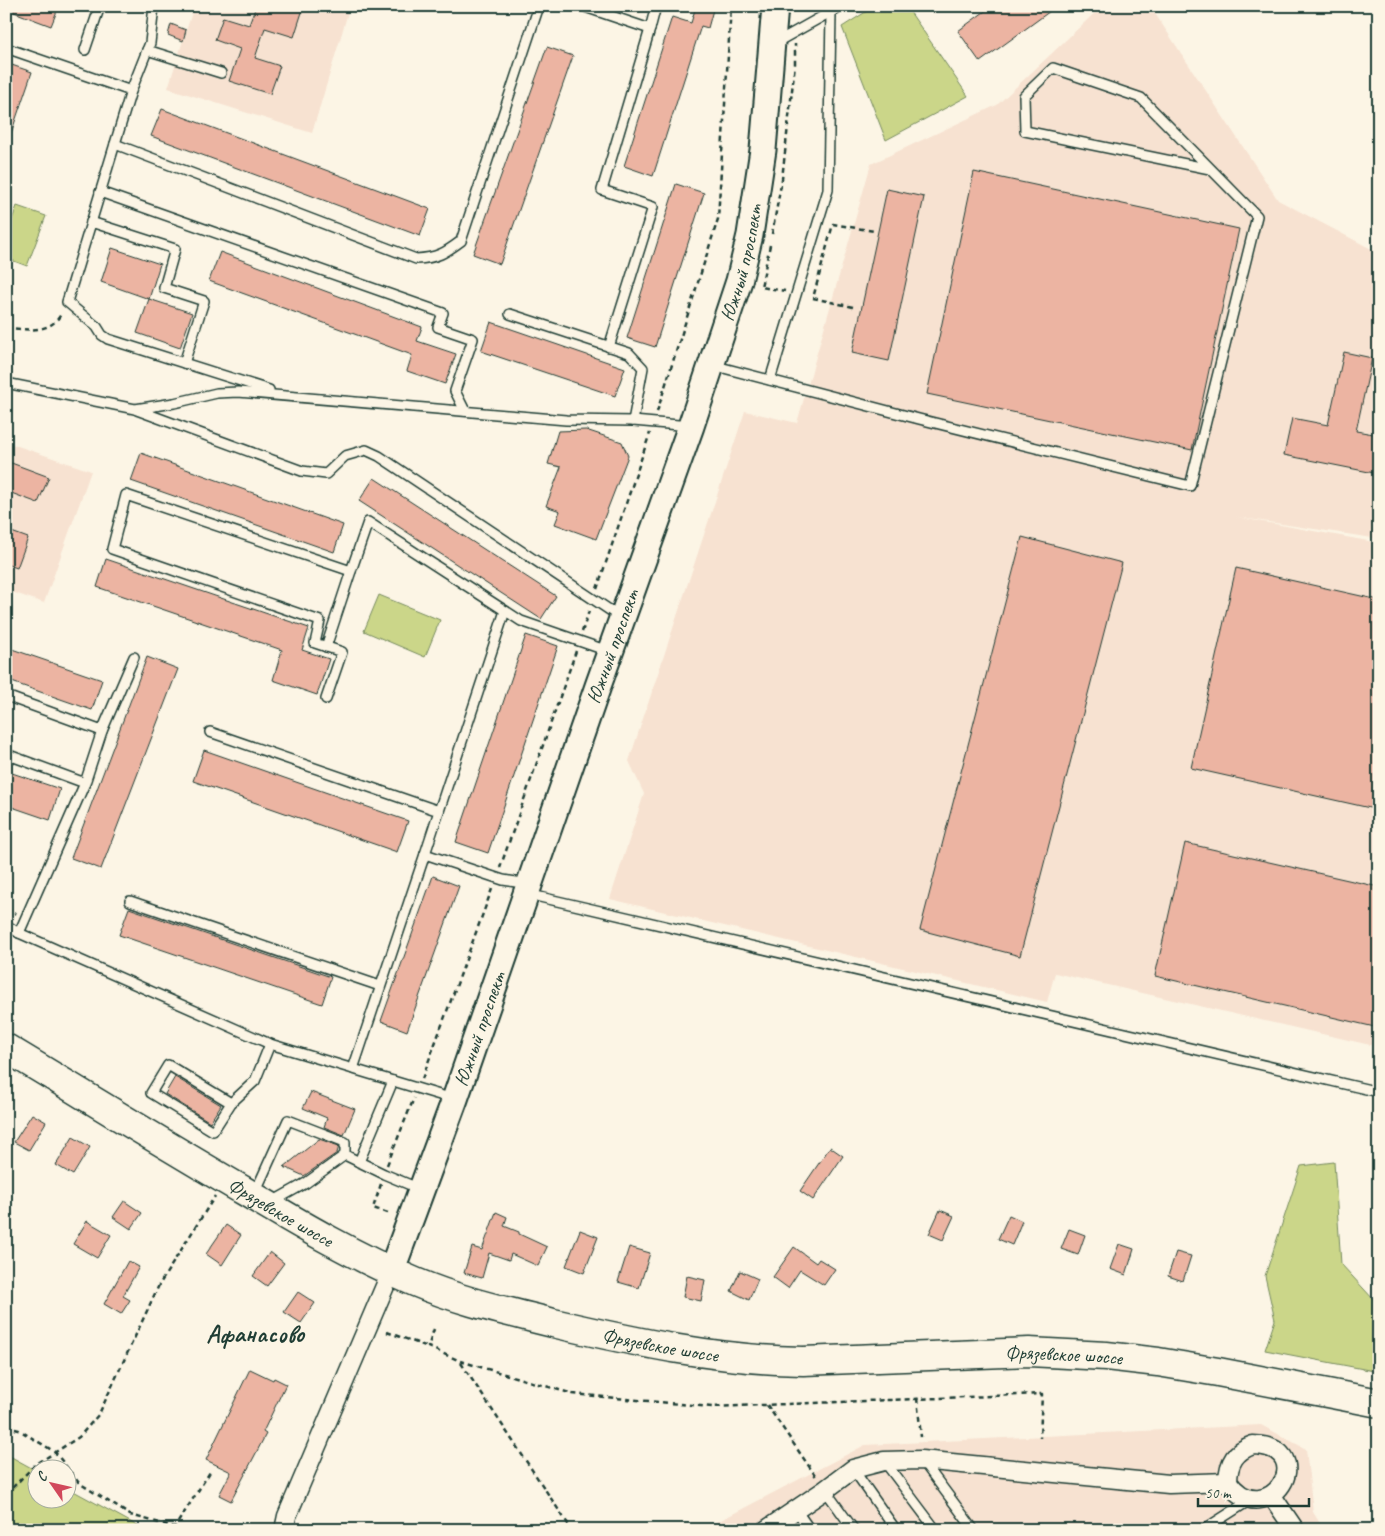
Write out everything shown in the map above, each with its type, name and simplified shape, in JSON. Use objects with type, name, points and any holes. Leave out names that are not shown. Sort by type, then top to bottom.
[{"type":"highway","name":"Фрязевское шоссе","points":[[6,1048],[343,1249],[391,1272],[447,1295],[487,1307],[603,1334],[730,1356],[803,1361],[1029,1352],[1106,1356],[1184,1366],[1379,1403]]},
{"type":"main road","name":"Южный проспект","points":[[391,1272],[423,1190],[455,1099],[527,889],[691,426],[739,281],[750,235],[763,150],[775,6]]},
{"type":"street","points":[[284,1530],[287,1516],[391,1272]]},
{"type":"street","points":[[1263,1445],[1273,1449],[1285,1464],[1286,1484],[1281,1493],[1274,1499],[1256,1504],[1247,1502],[1239,1497],[1228,1482],[1230,1462],[1244,1448],[1263,1445]]},
{"type":"street","points":[[766,1530],[826,1490],[852,1469],[884,1462],[921,1460],[1169,1484],[1228,1482]]},
{"type":"street","points":[[1274,1499],[1295,1530]]},
{"type":"lane","points":[[85,50],[100,6]]},
{"type":"lane","points":[[154,6],[151,35],[147,50],[131,91],[67,302],[98,327],[102,335],[108,339],[284,395]]},
{"type":"lane","points":[[115,144],[416,259],[429,259],[444,254],[461,241],[539,6]]},
{"type":"lane","points":[[582,6],[650,29]]},
{"type":"lane","points":[[609,347],[654,207],[602,190],[656,6]]},
{"type":"lane","points":[[773,45],[841,6]]},
{"type":"lane","points":[[770,380],[828,190],[831,13]]},
{"type":"lane","points":[[6,48],[131,91]]},
{"type":"lane","points":[[147,50],[221,73]]},
{"type":"lane","points":[[712,365],[919,419],[1190,486],[1257,216],[1210,168],[1141,98],[1053,68],[1024,96],[1025,131],[1210,168]]},
{"type":"lane","points":[[100,192],[443,313],[438,327],[474,339],[455,391],[465,411]]},
{"type":"lane","points":[[91,222],[175,249],[164,288],[204,301],[184,363]]},
{"type":"lane","points":[[510,314],[629,353],[643,368],[633,421]]},
{"type":"lane","points":[[6,383],[135,409],[302,471],[326,474],[345,456],[366,450],[379,456],[622,619]]},
{"type":"lane","points":[[135,409],[174,403],[216,393],[238,392],[566,420],[633,421],[691,426]]},
{"type":"lane","points":[[326,699],[342,652],[315,643],[320,621],[112,548],[126,496],[351,571]]},
{"type":"lane","points":[[326,647],[368,522],[521,621],[611,652]]},
{"type":"lane","points":[[353,1069],[506,611]]},
{"type":"lane","points":[[19,933],[85,783],[102,731],[134,657]]},
{"type":"lane","points":[[6,696],[102,731]]},
{"type":"lane","points":[[210,732],[439,811]]},
{"type":"lane","points":[[6,754],[85,783]]},
{"type":"lane","points":[[424,854],[527,889],[1379,1092]]},
{"type":"lane","points":[[130,901],[380,986]]},
{"type":"lane","points":[[6,926],[270,1044],[455,1099]]},
{"type":"lane","points":[[231,1103],[168,1065],[151,1093],[213,1130],[231,1103],[255,1080],[270,1044]]},
{"type":"lane","points":[[360,1162],[394,1081]]},
{"type":"lane","points":[[260,1201],[288,1120],[344,1142],[345,1154]]},
{"type":"lane","points":[[345,1154],[384,1174],[423,1190]]},
{"type":"lane","points":[[260,1201],[306,1183],[345,1154]]},
{"type":"lane","points":[[921,1460],[974,1530]]},
{"type":"lane","points":[[884,1462],[936,1530]]},
{"type":"lane","points":[[852,1469],[896,1530]]},
{"type":"lane","points":[[826,1490],[854,1530]]},
{"type":"lane","points":[[1203,1530],[1247,1502]]},
{"type":"lane","points":[[796,1510],[810,1530]]},
{"type":"path","points":[[395,1216],[373,1208],[384,1174],[418,1089],[496,878],[579,641],[654,423],[718,220],[731,6]]},
{"type":"path","points":[[795,32],[795,64],[782,180],[761,287],[853,307]]},
{"type":"path","points":[[813,298],[833,224],[874,231]]},
{"type":"path","points":[[6,328],[49,328],[58,320],[67,302]]},
{"type":"path","points":[[6,1494],[35,1465],[79,1437],[100,1414],[159,1285],[225,1180]]},
{"type":"path","points":[[428,1347],[434,1329]]},
{"type":"path","points":[[387,1332],[460,1361],[573,1394],[712,1407],[1042,1394],[1040,1438]]},
{"type":"path","points":[[460,1361],[572,1530]]},
{"type":"path","points":[[917,1398],[921,1437]]},
{"type":"path","points":[[767,1405],[826,1490]]},
{"type":"path","points":[[6,1427],[19,1430],[55,1452],[79,1483],[130,1515],[176,1529],[210,1472]]},
{"type":"shaded area","points":[[194,6],[350,6],[312,133],[168,88]]},
{"type":"shaded area","points":[[1102,6],[1150,6],[1278,200],[1379,253],[1379,539],[1236,517],[1379,543],[1379,1047],[1055,973],[1047,1002],[610,899],[644,794],[629,761],[745,411],[797,423],[871,164],[997,105]]},
{"type":"shaded area","points":[[6,442],[91,471],[44,603],[6,590]]},
{"type":"shaded area","points":[[1261,1425],[1306,1449],[1313,1512],[1324,1530],[702,1530],[865,1445]]},
{"type":"green space","points":[[875,6],[906,6],[968,96],[886,140],[842,27]]},
{"type":"green space","points":[[17,206],[46,216],[27,266],[6,258],[6,236]]},
{"type":"green space","points":[[379,595],[440,620],[425,657],[364,631]]},
{"type":"green space","points":[[1334,1162],[1341,1264],[1374,1300],[1379,1301],[1379,1372],[1265,1350],[1275,1320],[1265,1276],[1301,1166]]},
{"type":"green space","points":[[6,1454],[28,1466],[28,1508],[78,1508],[78,1493],[145,1530],[6,1530]]},
{"type":"building","points":[[6,6],[59,6],[51,26],[6,9]]},
{"type":"building","points":[[256,6],[304,6],[294,37],[265,28],[255,58],[280,66],[270,94],[229,81],[240,49],[215,40],[223,17],[249,25]]},
{"type":"building","points":[[696,6],[714,6],[708,28],[701,26],[653,176],[624,166],[672,17],[691,23]]},
{"type":"building","points":[[992,6],[1057,6],[980,62],[958,31]]},
{"type":"building","points":[[171,24],[186,30],[183,41],[168,35]]},
{"type":"building","points":[[547,47],[573,56],[500,264],[473,254]]},
{"type":"building","points":[[6,63],[32,72],[8,142],[6,141]]},
{"type":"building","points":[[162,109],[430,209],[420,236],[151,136]]},
{"type":"building","points":[[974,172],[1239,229],[1192,450],[927,394]]},
{"type":"building","points":[[676,184],[704,193],[655,347],[627,338]]},
{"type":"building","points":[[887,189],[924,197],[889,361],[852,353]]},
{"type":"building","points":[[112,248],[160,264],[149,299],[101,282]]},
{"type":"building","points":[[220,252],[422,327],[417,341],[456,354],[445,384],[407,371],[412,355],[209,281]]},
{"type":"building","points":[[149,299],[192,313],[180,348],[137,333]]},
{"type":"building","points":[[491,322],[625,368],[615,396],[481,351]]},
{"type":"building","points":[[1344,352],[1372,358],[1356,431],[1379,435],[1379,474],[1284,455],[1292,418],[1328,425]]},
{"type":"building","points":[[586,430],[622,442],[628,456],[596,539],[555,524],[560,511],[546,506],[561,467],[548,464],[558,431]]},
{"type":"building","points":[[141,453],[343,525],[334,552],[131,481]]},
{"type":"building","points":[[6,461],[49,477],[38,503],[6,491]]},
{"type":"building","points":[[374,478],[556,596],[541,619],[359,501]]},
{"type":"building","points":[[6,530],[28,538],[17,568],[6,564]]},
{"type":"building","points":[[1022,537],[1122,563],[1020,956],[920,930]]},
{"type":"building","points":[[106,559],[309,628],[302,650],[329,659],[317,695],[273,680],[282,650],[97,587]]},
{"type":"building","points":[[1236,568],[1379,600],[1379,810],[1191,768]]},
{"type":"building","points":[[526,635],[558,646],[488,853],[456,842]]},
{"type":"building","points":[[6,647],[102,680],[92,710],[6,680]]},
{"type":"building","points":[[147,657],[178,669],[101,869],[71,858]]},
{"type":"building","points":[[204,750],[408,821],[397,852],[193,781]]},
{"type":"building","points":[[6,771],[60,789],[50,820],[6,805]]},
{"type":"building","points":[[1185,843],[1379,887],[1379,1028],[1155,976]]},
{"type":"building","points":[[433,876],[459,886],[407,1031],[381,1021]]},
{"type":"building","points":[[129,908],[331,977],[322,1004],[119,935]]},
{"type":"building","points":[[175,1077],[221,1105],[210,1122],[165,1094]]},
{"type":"building","points":[[311,1092],[355,1109],[344,1135],[324,1127],[327,1118],[303,1108]]},
{"type":"building","points":[[32,1114],[46,1122],[29,1150],[14,1142]]},
{"type":"building","points":[[73,1137],[90,1147],[73,1175],[56,1165]]},
{"type":"building","points":[[319,1139],[339,1146],[337,1153],[304,1176],[284,1167]]},
{"type":"building","points":[[830,1147],[843,1156],[813,1200],[800,1191]]},
{"type":"building","points":[[124,1201],[142,1213],[131,1229],[113,1217]]},
{"type":"building","points":[[940,1210],[954,1216],[943,1240],[929,1234]]},
{"type":"building","points":[[496,1212],[507,1217],[504,1226],[547,1247],[538,1266],[511,1254],[509,1260],[489,1253],[482,1278],[464,1273],[472,1247],[482,1250]]},
{"type":"building","points":[[1009,1215],[1022,1221],[1012,1245],[998,1239]]},
{"type":"building","points":[[87,1221],[111,1235],[97,1258],[73,1244]]},
{"type":"building","points":[[226,1225],[241,1235],[222,1265],[206,1254]]},
{"type":"building","points":[[1069,1229],[1085,1235],[1078,1255],[1061,1249]]},
{"type":"building","points":[[580,1230],[598,1237],[584,1273],[566,1266]]},
{"type":"building","points":[[1119,1244],[1134,1249],[1126,1275],[1110,1269]]},
{"type":"building","points":[[629,1247],[650,1253],[639,1288],[618,1282]]},
{"type":"building","points":[[794,1247],[816,1263],[819,1259],[835,1269],[824,1285],[800,1270],[788,1288],[773,1277]]},
{"type":"building","points":[[270,1252],[284,1263],[267,1286],[253,1276]]},
{"type":"building","points":[[1176,1252],[1191,1256],[1183,1281],[1168,1276]]},
{"type":"building","points":[[128,1261],[139,1267],[123,1296],[130,1300],[121,1314],[104,1304]]},
{"type":"building","points":[[740,1271],[758,1279],[749,1300],[731,1291]]},
{"type":"building","points":[[687,1276],[705,1280],[701,1301],[683,1297]]},
{"type":"building","points":[[298,1292],[315,1303],[301,1323],[284,1312]]},
{"type":"building","points":[[250,1369],[286,1384],[263,1432],[266,1434],[231,1501],[219,1495],[231,1472],[206,1460]]},
{"type":"district","name":"Афанасово","points":[[255,1333]]}]
